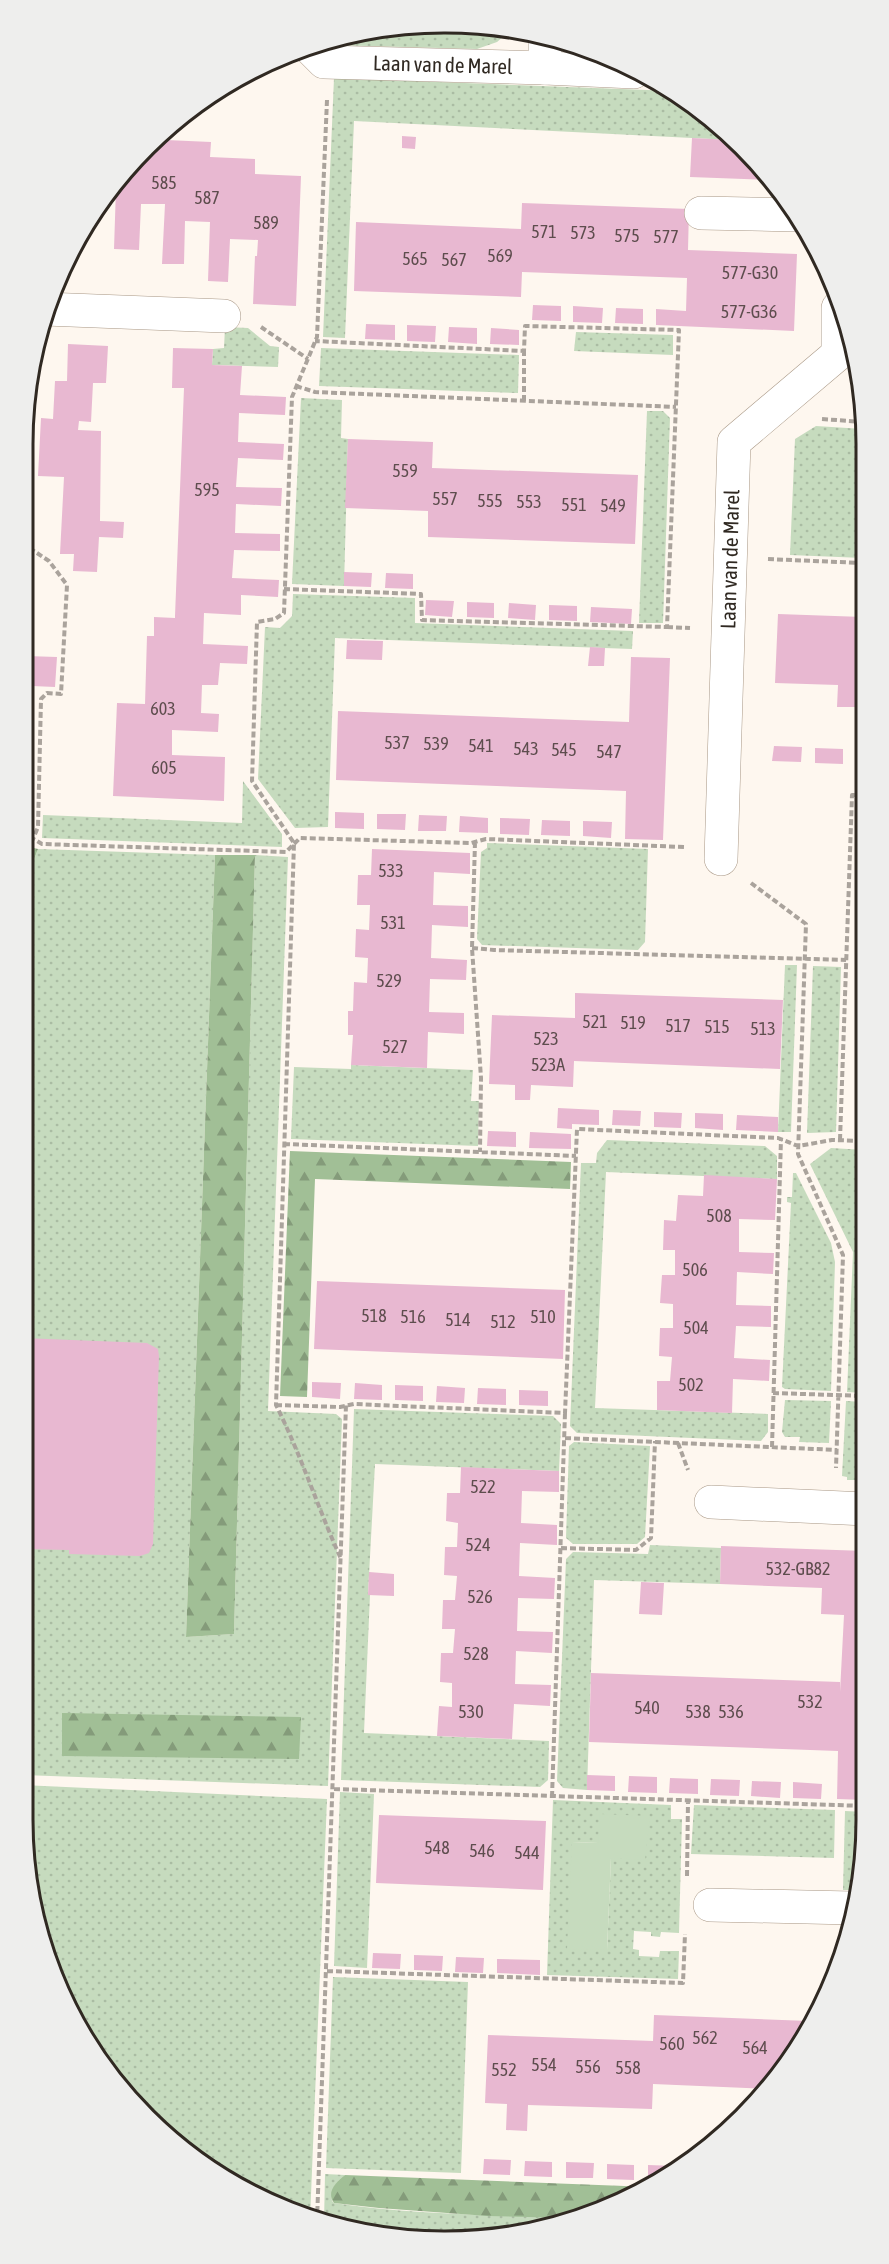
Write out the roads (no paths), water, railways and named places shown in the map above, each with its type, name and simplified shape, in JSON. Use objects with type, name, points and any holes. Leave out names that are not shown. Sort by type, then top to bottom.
[{"type":"street","name":"Laan van de Marel","points":[[319,55],[545,52],[606,66]]},
{"type":"street","points":[[701,213],[786,215]]},
{"type":"street","points":[[56,309],[224,316]]},
{"type":"street","name":"Laan van de Marel","points":[[721,854],[734,442],[838,354],[838,325]]},
{"type":"street","points":[[711,1502],[850,1508]]},
{"type":"street","points":[[698,1904],[846,1908]]}]
